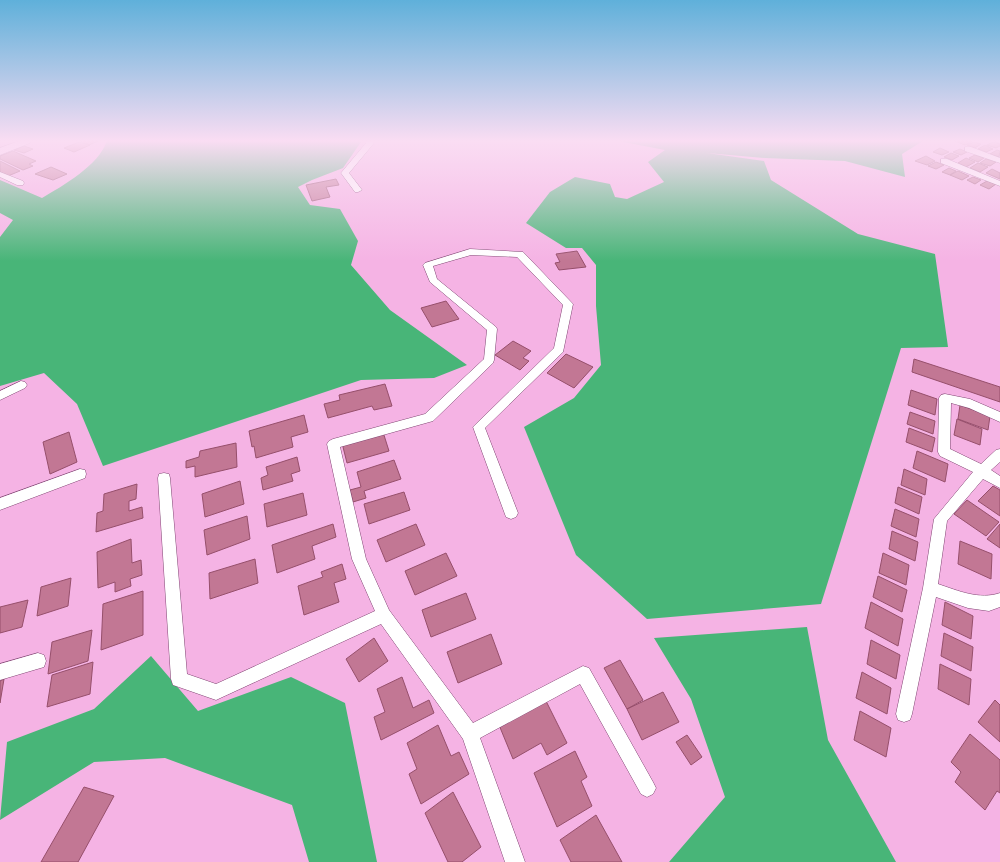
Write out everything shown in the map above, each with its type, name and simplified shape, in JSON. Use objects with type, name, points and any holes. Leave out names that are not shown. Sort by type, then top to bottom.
[{"type":"street","points":[[16,181],[20,183]]},
{"type":"street","points":[[351,181],[358,190]]},
{"type":"street","points":[[510,513],[479,427],[559,349],[568,304],[520,254],[470,252],[428,265],[433,280],[492,329],[489,360],[429,418],[332,444],[359,559],[384,614],[470,734],[515,862]]},
{"type":"street","points":[[0,396],[21,385]]},
{"type":"street","points":[[1000,417],[985,409],[952,398],[945,398],[944,452],[1000,483]]},
{"type":"street","points":[[904,714],[930,588],[941,519],[982,472],[1000,454]]},
{"type":"street","points":[[0,504],[80,474]]},
{"type":"street","points":[[164,478],[178,679],[216,692],[384,614]]},
{"type":"street","points":[[930,588],[968,601],[989,604],[1000,600]]},
{"type":"street","points":[[0,672],[38,661]]},
{"type":"street","points":[[470,734],[583,674],[647,788]]},
{"type":"green space","points":[[0,181],[42,198],[70,181],[310,181],[298,187],[310,205],[340,209],[358,241],[351,265],[390,310],[467,365],[434,378],[361,380],[103,466],[77,404],[44,373],[0,386],[0,237],[13,220],[0,213]]},
{"type":"green space","points":[[568,181],[596,181],[610,184],[615,197],[627,199],[664,182],[773,181],[858,234],[935,254],[948,347],[901,348],[821,604],[647,619],[576,555],[524,427],[574,398],[601,365],[596,306],[596,265],[582,248],[566,248],[526,223],[550,192]]},
{"type":"green space","points":[[807,627],[828,740],[896,862],[669,862],[725,797],[691,699],[654,638]]},
{"type":"green space","points":[[151,656],[198,711],[291,677],[345,703],[377,862],[309,862],[292,805],[165,758],[94,762],[0,820],[7,742],[94,709]]},
{"type":"building","points":[[325,181],[337,181],[339,185],[326,187],[330,197],[312,201],[306,185]]},
{"type":"building","points":[[969,181],[979,181],[975,184]]},
{"type":"building","points":[[987,181],[996,184],[989,189],[980,185]]},
{"type":"building","points":[[577,251],[586,267],[559,270],[555,263],[560,262],[556,254]]},
{"type":"building","points":[[446,301],[459,319],[432,327],[421,308]]},
{"type":"building","points":[[513,341],[531,351],[523,358],[529,361],[520,370],[495,355]]},
{"type":"building","points":[[566,354],[593,367],[574,388],[547,373]]},
{"type":"building","points":[[914,359],[1000,387],[1000,402],[912,372]]},
{"type":"building","points":[[385,384],[392,406],[374,410],[372,406],[328,418],[324,404],[340,400],[339,395]]},
{"type":"building","points":[[911,390],[937,399],[935,415],[908,405]]},
{"type":"building","points":[[960,405],[990,416],[988,430],[958,419]]},
{"type":"building","points":[[910,412],[935,421],[933,434],[907,424]]},
{"type":"building","points":[[304,415],[308,432],[291,437],[293,447],[256,458],[249,431]]},
{"type":"building","points":[[957,419],[982,429],[980,445],[954,435]]},
{"type":"building","points":[[909,428],[935,438],[932,452],[906,442]]},
{"type":"building","points":[[69,432],[77,462],[50,474],[43,442]]},
{"type":"building","points":[[383,432],[389,451],[347,463],[342,443]]},
{"type":"building","points":[[236,443],[237,467],[195,477],[195,466],[186,468],[186,461],[199,457],[200,451]]},
{"type":"building","points":[[917,451],[948,464],[945,482],[913,468]]},
{"type":"building","points":[[297,457],[300,471],[291,474],[293,481],[263,490],[261,478],[268,475],[266,467]]},
{"type":"building","points":[[394,460],[401,479],[364,491],[366,498],[353,502],[350,490],[361,487],[357,472]]},
{"type":"building","points":[[904,469],[927,479],[925,495],[901,485]]},
{"type":"building","points":[[240,481],[244,504],[205,517],[202,494]]},
{"type":"building","points":[[137,484],[136,499],[129,501],[129,511],[142,507],[143,518],[96,532],[97,513],[103,511],[104,494]]},
{"type":"building","points":[[993,486],[1000,490],[1000,516],[978,501]]},
{"type":"building","points":[[898,487],[922,497],[919,514],[895,503]]},
{"type":"building","points":[[404,492],[410,510],[369,524],[364,504]]},
{"type":"building","points":[[303,493],[307,515],[267,527],[264,504]]},
{"type":"building","points":[[967,500],[999,522],[986,536],[954,514]]},
{"type":"building","points":[[895,509],[919,519],[916,537],[891,526]]},
{"type":"building","points":[[247,516],[250,539],[207,555],[204,530]]},
{"type":"building","points":[[333,524],[336,537],[312,546],[315,559],[277,573],[272,545]]},
{"type":"building","points":[[416,524],[425,545],[386,562],[377,540]]},
{"type":"building","points":[[1000,524],[1000,548],[987,539]]},
{"type":"building","points":[[892,531],[918,542],[915,561],[889,549]]},
{"type":"building","points":[[131,539],[132,563],[141,560],[142,575],[130,579],[131,586],[115,592],[115,582],[98,588],[97,552]]},
{"type":"building","points":[[960,541],[992,554],[991,579],[958,564]]},
{"type":"building","points":[[446,553],[457,576],[415,595],[405,571]]},
{"type":"building","points":[[883,553],[909,565],[906,585],[879,573]]},
{"type":"building","points":[[255,559],[258,583],[210,599],[209,573]]},
{"type":"building","points":[[342,564],[346,579],[334,583],[339,602],[304,615],[298,586],[323,577],[321,572]]},
{"type":"building","points":[[878,576],[907,590],[902,612],[873,597]]},
{"type":"building","points":[[71,578],[68,606],[37,616],[41,587]]},
{"type":"building","points":[[143,591],[143,635],[101,650],[103,604]]},
{"type":"building","points":[[466,593],[476,619],[431,637],[422,610]]},
{"type":"building","points":[[28,600],[22,627],[0,633],[0,607]]},
{"type":"building","points":[[871,602],[903,619],[898,646],[865,628]]},
{"type":"building","points":[[945,602],[973,616],[971,639],[942,625]]},
{"type":"building","points":[[92,630],[88,661],[48,674],[52,642]]},
{"type":"building","points":[[944,633],[973,647],[971,671],[941,656]]},
{"type":"building","points":[[491,634],[502,664],[458,683],[447,652]]},
{"type":"building","points":[[374,638],[388,661],[359,682],[346,659]]},
{"type":"building","points":[[871,640],[900,655],[896,679],[867,664]]},
{"type":"building","points":[[620,660],[643,700],[627,709],[604,668]]},
{"type":"building","points":[[93,662],[90,694],[47,707],[52,675]]},
{"type":"building","points":[[940,664],[971,679],[969,705],[938,689]]},
{"type":"building","points":[[862,672],[891,688],[887,714],[856,698]]},
{"type":"building","points":[[402,677],[413,708],[429,700],[434,713],[381,740],[374,717],[385,712],[377,689]]},
{"type":"building","points":[[4,679],[0,703],[0,681]]},
{"type":"building","points":[[663,692],[679,722],[642,740],[627,709]]},
{"type":"building","points":[[545,699],[567,743],[547,755],[541,743],[513,759],[499,725]]},
{"type":"building","points":[[995,700],[1000,705],[1000,742],[978,722]]},
{"type":"building","points":[[860,711],[891,728],[886,757],[854,740]]},
{"type":"building","points":[[438,725],[451,756],[459,752],[469,774],[421,804],[409,774],[417,769],[407,743]]},
{"type":"building","points":[[970,734],[1000,760],[1000,793],[997,791],[985,810],[955,782],[961,772],[951,762]]},
{"type":"building","points":[[687,735],[702,757],[691,765],[676,742]]},
{"type":"building","points":[[575,751],[587,777],[581,781],[592,806],[557,827],[534,773]]},
{"type":"building","points":[[84,787],[114,796],[78,862],[41,862]]},
{"type":"building","points":[[453,792],[481,847],[462,862],[448,862],[425,813]]},
{"type":"building","points":[[596,815],[622,862],[571,862],[560,840]]}]
